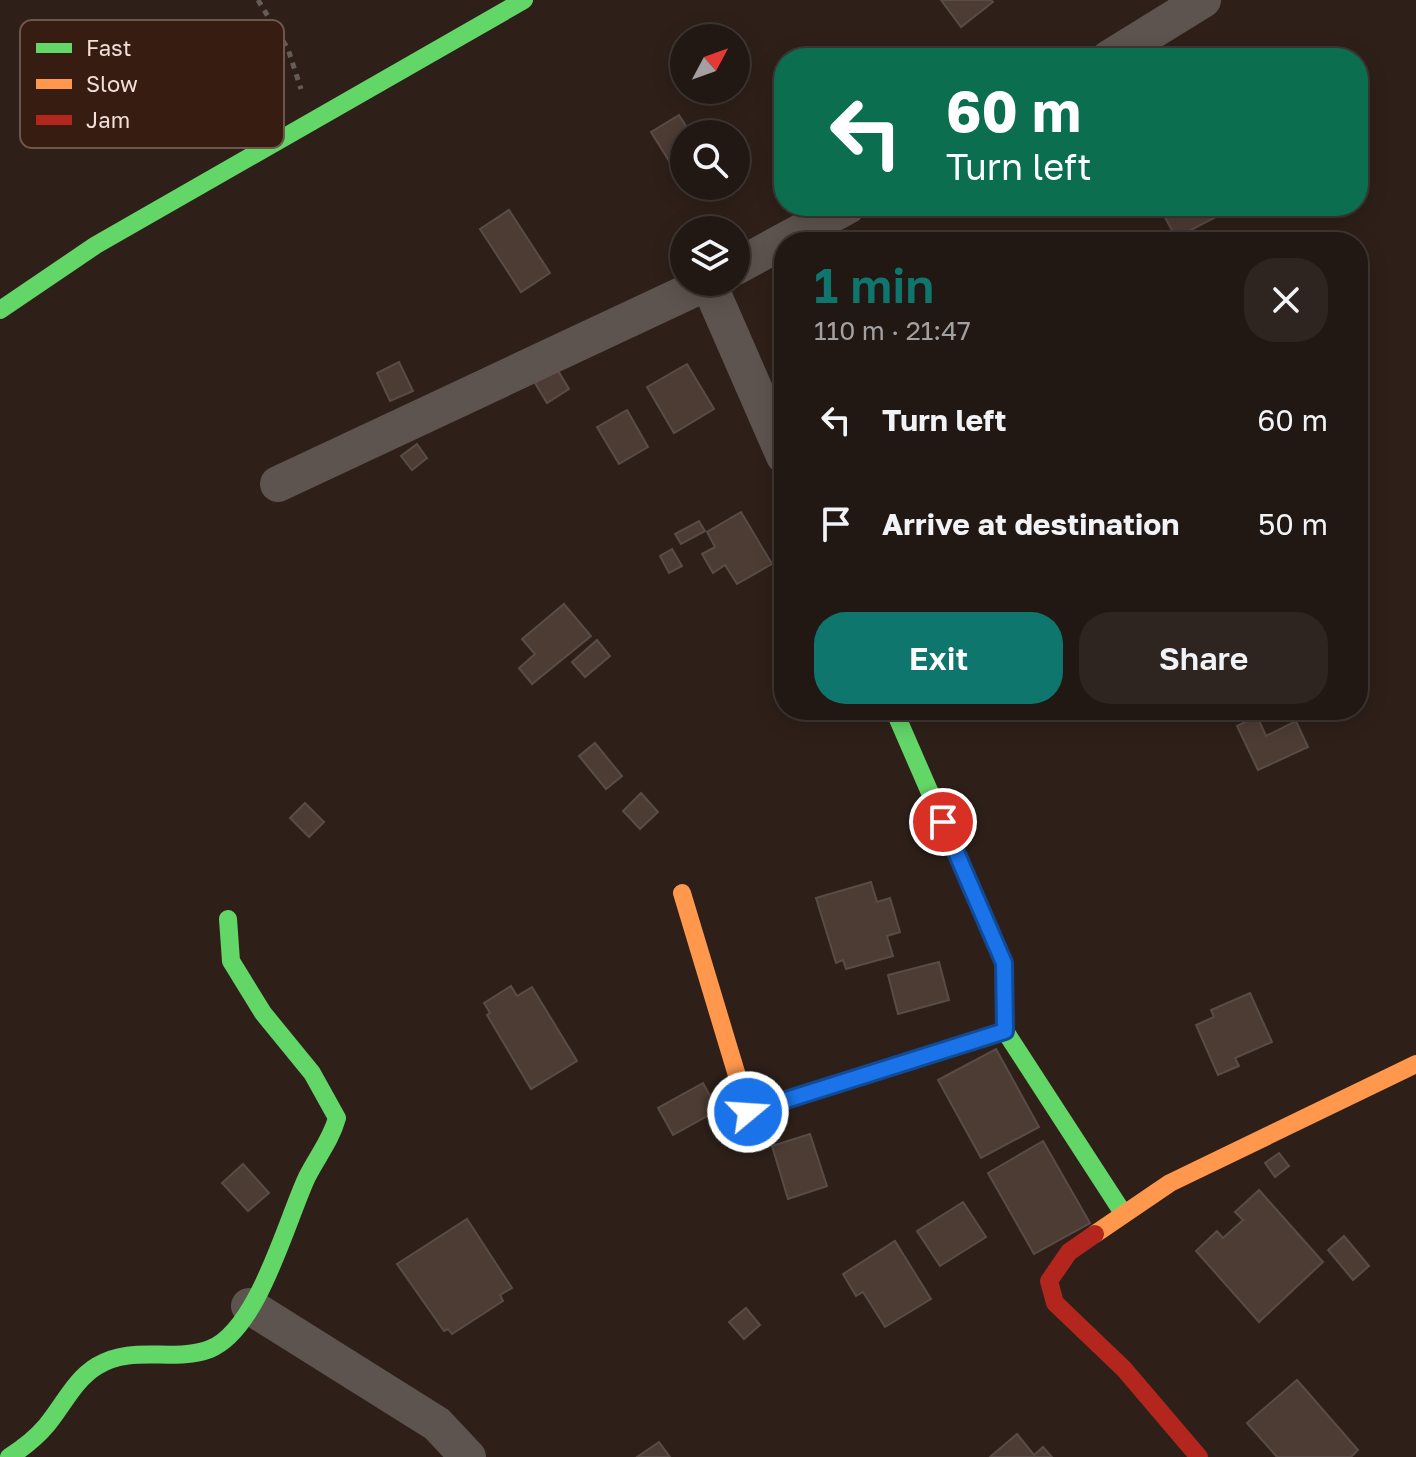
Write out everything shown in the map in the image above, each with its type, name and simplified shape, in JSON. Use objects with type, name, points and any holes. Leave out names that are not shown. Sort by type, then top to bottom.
[{"type":"street","points":[[284,139],[524,0]]},
{"type":"street","points":[[1125,48],[1203,0]]},
{"type":"street","points":[[0,310],[96,245],[268,148]]},
{"type":"street","points":[[800,232],[830,216]]},
{"type":"street","points":[[750,259],[774,246]]},
{"type":"street","points":[[278,484],[678,296]]},
{"type":"street","points":[[714,296],[774,433]]},
{"type":"street","points":[[898,720],[1004,963],[1005,1031],[1123,1213]]},
{"type":"street","points":[[682,893],[748,1112],[1005,1031]]},
{"type":"street","points":[[9,1457],[37,1437],[82,1377],[99,1364],[127,1353],[210,1349],[229,1340],[249,1306],[308,1175],[331,1142],[337,1118],[312,1073],[263,1013],[231,961],[228,919]]},
{"type":"street","points":[[1199,1457],[1124,1369],[1055,1303],[1049,1281],[1069,1252],[1170,1183],[1416,1064]]},
{"type":"street","points":[[249,1306],[437,1424],[468,1457]]},
{"type":"path","points":[[258,0],[270,20]]},
{"type":"path","points":[[284,42],[303,94],[295,133]]},
{"type":"building","points":[[941,0],[991,0],[993,2],[961,27]]},
{"type":"building","points":[[670,120],[670,162],[651,132]]},
{"type":"building","points":[[509,210],[550,273],[521,292],[480,229]]},
{"type":"building","points":[[1164,216],[1218,216],[1187,232],[1173,232]]},
{"type":"building","points":[[399,362],[413,391],[390,401],[377,373]]},
{"type":"building","points":[[687,364],[714,409],[674,433],[647,387]]},
{"type":"building","points":[[557,369],[569,389],[547,403],[535,383]]},
{"type":"building","points":[[627,410],[648,447],[619,464],[597,427]]},
{"type":"building","points":[[417,444],[427,458],[412,470],[401,456]]},
{"type":"building","points":[[741,512],[772,564],[737,584],[725,565],[713,573],[702,554],[715,547],[707,532]]},
{"type":"building","points":[[699,521],[705,531],[681,544],[675,534]]},
{"type":"building","points":[[672,549],[682,566],[669,573],[660,556]]},
{"type":"building","points":[[564,604],[591,636],[532,684],[519,668],[535,654],[522,639]]},
{"type":"building","points":[[597,640],[610,656],[585,677],[572,662]]},
{"type":"building","points":[[1249,720],[1259,720],[1266,736],[1296,721],[1308,747],[1258,770],[1237,726]]},
{"type":"building","points":[[595,743],[622,776],[606,789],[579,756]]},
{"type":"building","points":[[641,793],[658,812],[640,829],[623,811]]},
{"type":"building","points":[[305,803],[324,822],[309,837],[290,818]]},
{"type":"building","points":[[871,882],[877,902],[890,898],[900,932],[887,936],[893,956],[846,969],[843,960],[836,963],[816,898]]},
{"type":"building","points":[[939,962],[949,1000],[898,1014],[888,975]]},
{"type":"building","points":[[511,986],[517,996],[532,987],[577,1061],[531,1089],[487,1015],[490,1013],[484,1003]]},
{"type":"building","points":[[1250,993],[1272,1042],[1235,1058],[1239,1066],[1218,1075],[1196,1025],[1214,1017],[1211,1010]]},
{"type":"building","points":[[996,1049],[1039,1127],[981,1158],[938,1080]]},
{"type":"building","points":[[703,1083],[718,1110],[673,1135],[658,1108]]},
{"type":"building","points":[[810,1134],[827,1186],[788,1199],[772,1146]]},
{"type":"building","points":[[1043,1141],[1090,1223],[1034,1254],[988,1173]]},
{"type":"building","points":[[1279,1153],[1289,1166],[1275,1177],[1265,1163]]},
{"type":"building","points":[[243,1164],[269,1193],[248,1211],[222,1183]]},
{"type":"building","points":[[1259,1190],[1323,1262],[1259,1322],[1196,1251],[1217,1231],[1223,1238],[1243,1220],[1235,1212]]},
{"type":"building","points":[[963,1202],[986,1237],[940,1266],[917,1231]]},
{"type":"building","points":[[467,1219],[512,1288],[500,1295],[503,1301],[452,1334],[448,1329],[444,1331],[397,1264]]},
{"type":"building","points":[[1344,1236],[1369,1266],[1353,1280],[1328,1250]]},
{"type":"building","points":[[895,1241],[931,1299],[885,1327],[863,1292],[856,1296],[843,1274]]},
{"type":"building","points":[[746,1308],[760,1325],[744,1339],[729,1322]]},
{"type":"building","points":[[1297,1380],[1358,1450],[1351,1457],[1277,1457],[1247,1423]]},
{"type":"building","points":[[1017,1434],[1034,1455],[1043,1447],[1052,1457],[990,1457]]},
{"type":"building","points":[[659,1442],[670,1457],[637,1457]]},
{"type":"traffic: fast","points":[[284,137],[524,0]]},
{"type":"traffic: fast","points":[[0,310],[96,245],[265,148]]},
{"type":"traffic: fast","points":[[898,720],[1004,963],[1005,1031],[1123,1213]]},
{"type":"traffic: fast","points":[[9,1457],[42,1431],[75,1386],[97,1366],[125,1356],[196,1353],[210,1349],[227,1338],[242,1320],[269,1273],[307,1177],[328,1141],[337,1118],[312,1073],[263,1013],[231,961],[228,919]]},
{"type":"traffic: slow","points":[[682,893],[748,1112],[1005,1031]]},
{"type":"traffic: slow","points":[[1095,1234],[1170,1183],[1416,1064]]},
{"type":"traffic: jam","points":[[1095,1234],[1069,1252],[1049,1281],[1055,1303],[1124,1369],[1199,1457]]},
{"type":"route","points":[[748,1112],[1005,1031],[1004,963],[943,822]]}]
